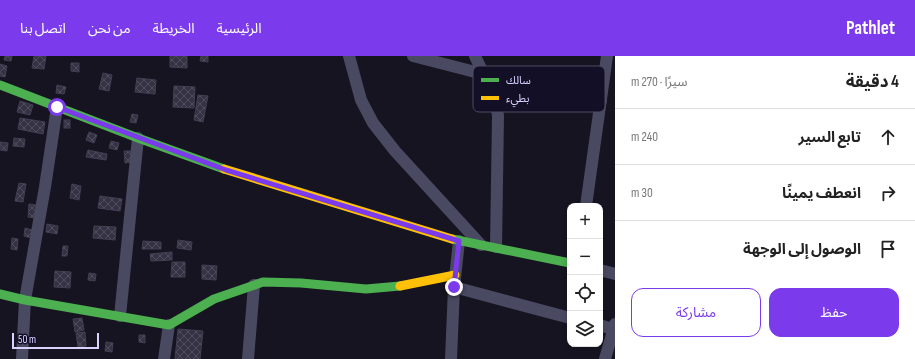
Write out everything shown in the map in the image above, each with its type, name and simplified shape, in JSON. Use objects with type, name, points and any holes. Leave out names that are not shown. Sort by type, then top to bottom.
[{"type":"street","points":[[349,56],[361,100],[372,123],[394,151],[481,245]]},
{"type":"street","points":[[413,56],[473,71]]},
{"type":"street","points":[[475,56],[479,66]]},
{"type":"street","points":[[605,71],[607,56]]},
{"type":"street","points":[[0,85],[226,170],[459,241],[496,247],[567,262]]},
{"type":"street","points":[[22,359],[26,300],[57,107]]},
{"type":"street","points":[[496,247],[498,112]]},
{"type":"street","points":[[586,203],[599,112]]},
{"type":"street","points":[[120,316],[138,138]]},
{"type":"street","points":[[451,359],[454,287],[459,241]]},
{"type":"street","points":[[603,271],[615,274]]},
{"type":"street","points":[[0,294],[26,300],[169,325],[214,299],[263,282],[301,283],[366,289],[409,285],[455,274]]},
{"type":"street","points":[[248,359],[254,285]]},
{"type":"street","points":[[454,287],[567,317]]},
{"type":"street","points":[[164,359],[169,325]]},
{"type":"street","points":[[603,326],[615,328],[605,359]]},
{"type":"building","points":[[5,56],[12,56],[11,61],[4,60]]},
{"type":"building","points":[[34,56],[46,56],[44,69],[32,68]]},
{"type":"building","points":[[170,56],[187,56],[187,68],[170,67]]},
{"type":"building","points":[[201,56],[208,56],[208,62],[200,61]]},
{"type":"building","points":[[71,63],[79,63],[79,72],[71,71]]},
{"type":"building","points":[[0,64],[7,66],[5,77],[0,76]]},
{"type":"building","points":[[103,73],[112,75],[109,91],[99,89]]},
{"type":"building","points":[[137,78],[156,80],[155,94],[135,92]]},
{"type":"building","points":[[57,85],[66,87],[64,94],[56,93]]},
{"type":"building","points":[[174,86],[195,87],[194,108],[173,107]]},
{"type":"building","points":[[198,95],[208,96],[203,122],[194,120]]},
{"type":"building","points":[[20,101],[33,105],[30,115],[17,112]]},
{"type":"building","points":[[132,114],[138,115],[136,123],[130,122]]},
{"type":"building","points":[[20,118],[45,122],[43,134],[18,129]]},
{"type":"building","points":[[64,120],[70,120],[70,128],[64,128]]},
{"type":"building","points":[[89,132],[97,135],[94,143],[86,140]]},
{"type":"building","points":[[14,138],[25,139],[24,147],[13,146]]},
{"type":"building","points":[[111,141],[119,143],[117,150],[109,148]]},
{"type":"building","points":[[0,142],[8,143],[7,151],[0,150]]},
{"type":"building","points":[[88,150],[107,154],[106,160],[86,157]]},
{"type":"building","points":[[124,151],[132,151],[132,162],[125,163]]},
{"type":"building","points":[[19,183],[26,184],[23,202],[15,201]]},
{"type":"building","points":[[72,184],[81,186],[79,200],[70,198]]},
{"type":"building","points":[[100,196],[122,199],[120,211],[98,208]]},
{"type":"building","points":[[29,204],[36,205],[35,218],[28,217]]},
{"type":"building","points":[[47,224],[58,226],[57,234],[46,232]]},
{"type":"building","points":[[94,226],[116,227],[115,240],[93,238]]},
{"type":"building","points":[[25,228],[32,230],[31,238],[24,236]]},
{"type":"building","points":[[12,238],[18,239],[17,250],[11,249]]},
{"type":"building","points":[[178,240],[192,242],[191,250],[177,248]]},
{"type":"building","points":[[143,241],[161,242],[161,249],[142,249]]},
{"type":"building","points":[[63,246],[68,246],[67,256],[62,256]]},
{"type":"building","points":[[172,252],[172,260],[151,261],[150,254]]},
{"type":"building","points":[[172,262],[185,262],[185,277],[171,277]]},
{"type":"building","points":[[202,265],[217,266],[216,280],[202,279]]},
{"type":"building","points":[[55,271],[71,272],[70,288],[54,287]]},
{"type":"building","points":[[89,273],[96,274],[95,281],[88,280]]},
{"type":"building","points":[[82,318],[84,330],[75,332],[73,319]]},
{"type":"building","points":[[178,329],[203,331],[200,359],[175,359]]},
{"type":"building","points":[[85,332],[86,346],[78,347],[76,333]]},
{"type":"building","points":[[139,335],[145,335],[145,343],[139,342]]},
{"type":"building","points":[[106,342],[113,343],[112,352],[105,351]]},
{"type":"traffic: fast","points":[[0,85],[224,169]]},
{"type":"traffic: fast","points":[[452,239],[567,262]]},
{"type":"traffic: fast","points":[[0,294],[25,300],[169,325],[214,299],[263,282],[301,283],[366,289],[400,286]]},
{"type":"traffic: slow","points":[[224,169],[452,239]]},
{"type":"traffic: slow","points":[[400,286],[455,275]]},
{"type":"route","points":[[57,107],[226,170],[459,241],[454,287]]}]
